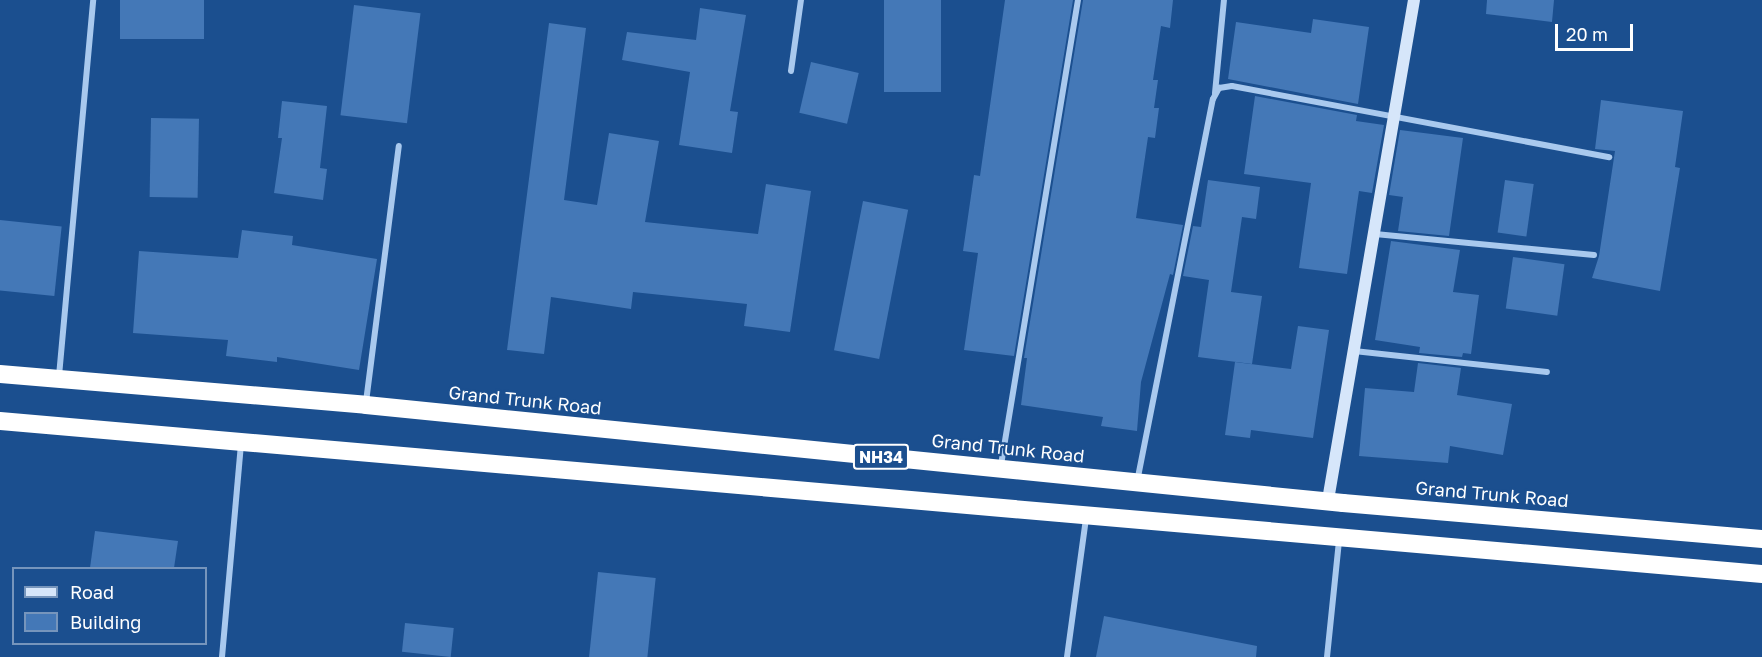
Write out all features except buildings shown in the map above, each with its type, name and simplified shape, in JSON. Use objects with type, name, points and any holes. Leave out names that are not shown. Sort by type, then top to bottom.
[{"type":"highway","name":"Grand Trunk Road","points":[[0,374],[366,405],[1000,469],[1762,539]]},
{"type":"highway","name":"NH34","points":[[0,421],[1762,574]]},
{"type":"street","points":[[59,380],[93,0]]},
{"type":"street","points":[[791,71],[801,0]]},
{"type":"street","points":[[1000,469],[1078,0]]},
{"type":"street","points":[[1137,482],[1215,93],[1224,0]]},
{"type":"street","points":[[1328,500],[1414,0]]},
{"type":"street","points":[[1215,93],[1219,88],[1232,86],[1609,157]]},
{"type":"street","points":[[366,405],[399,146]]},
{"type":"street","points":[[1375,234],[1594,255]]},
{"type":"street","points":[[1354,351],[1547,372]]},
{"type":"street","points":[[222,657],[241,442]]},
{"type":"street","points":[[1067,657],[1086,517]]},
{"type":"street","points":[[1327,657],[1339,539]]}]
